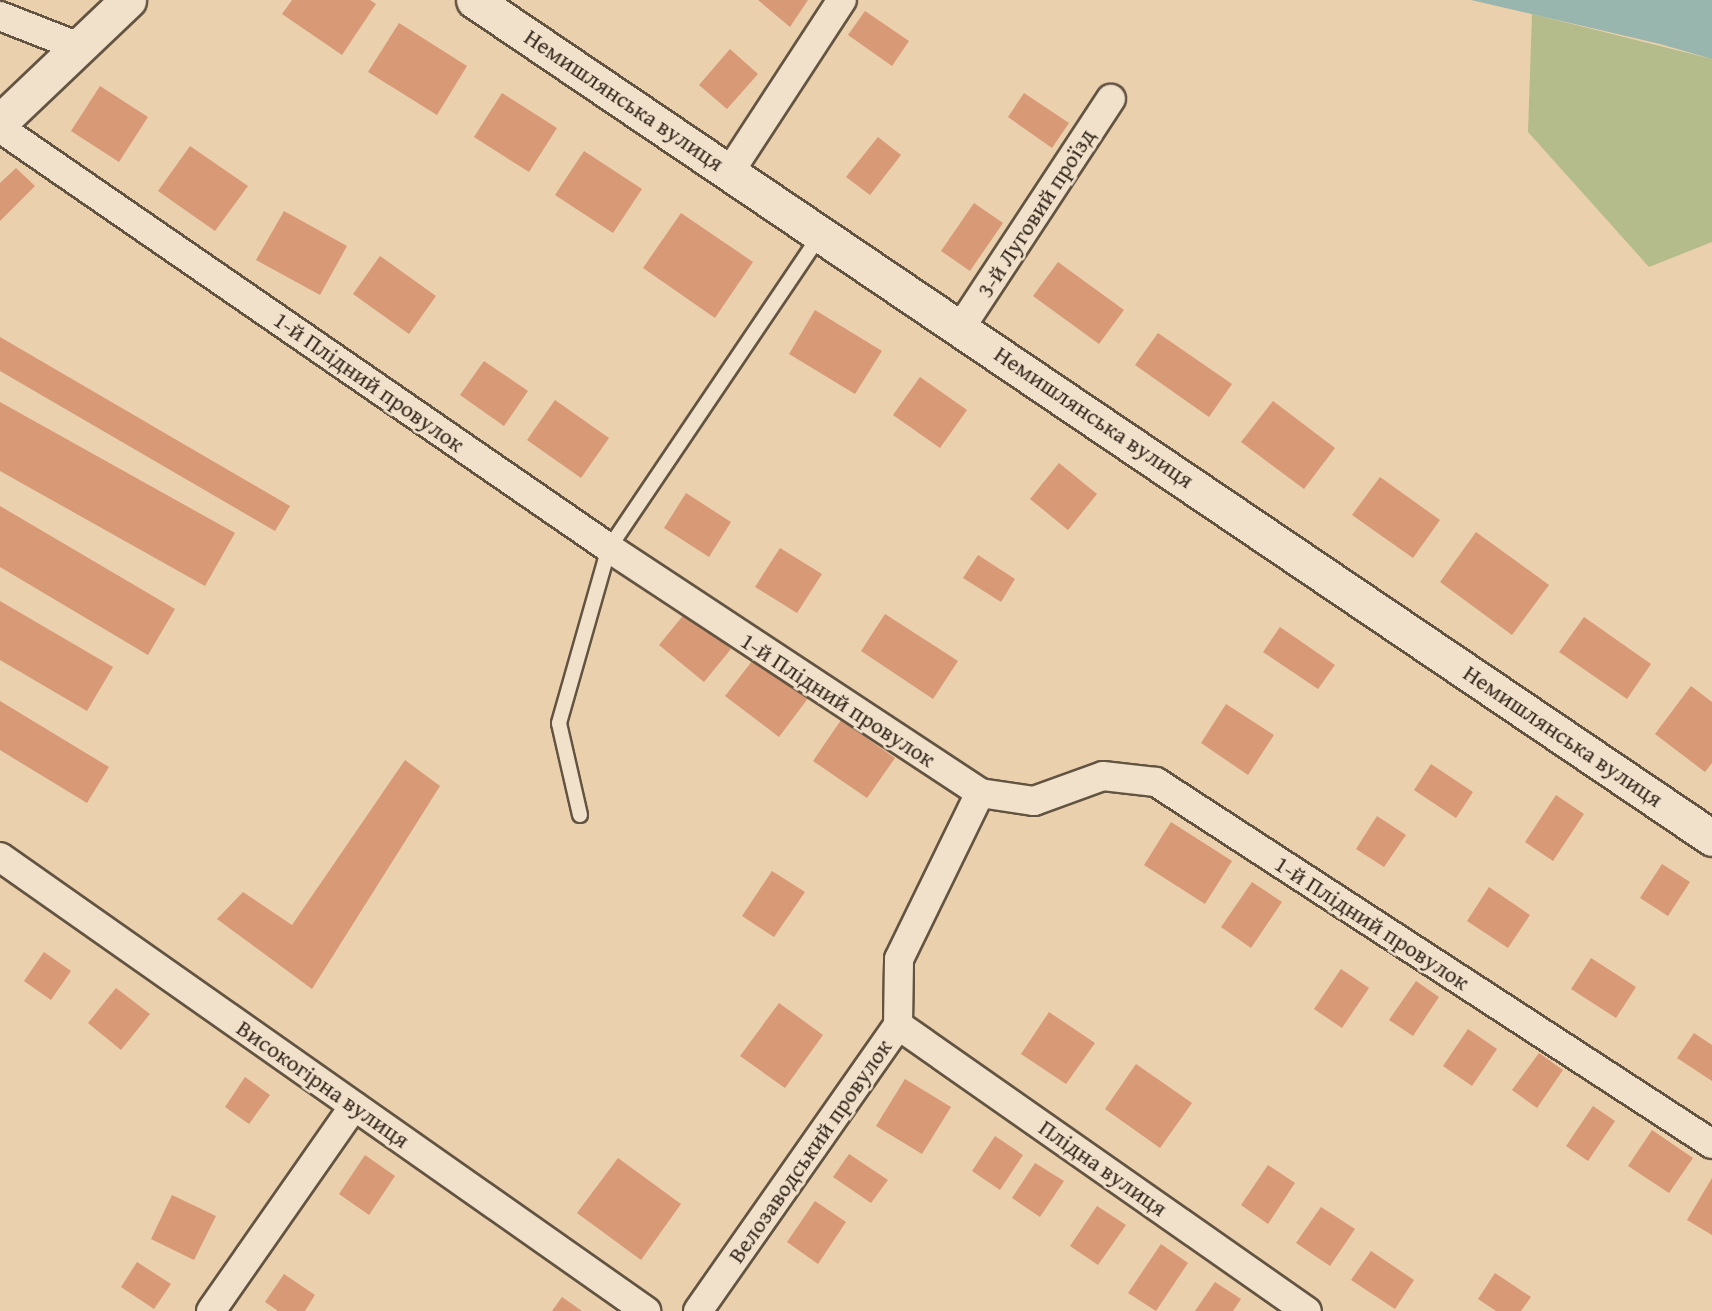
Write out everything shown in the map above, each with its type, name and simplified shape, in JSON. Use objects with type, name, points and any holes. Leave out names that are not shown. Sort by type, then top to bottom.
[{"type":"street","points":[[0,122],[128,0]]},
{"type":"street","points":[[731,170],[842,0]]},
{"type":"street","name":"Немишлянська вулиця","points":[[487,4],[1712,838]]},
{"type":"street","points":[[0,16],[79,47]]},
{"type":"street","name":"3-й Луговий проїзд","points":[[961,327],[1111,99]]},
{"type":"street","name":"1-й Плідний провулок","points":[[0,128],[609,548],[980,793],[1034,801],[1103,776],[1156,782],[1712,1144]]},
{"type":"street","name":"Велозаводський провулок","points":[[698,1311],[898,1025],[900,959],[980,793]]},
{"type":"street","name":"Високогірна вулиця","points":[[0,857],[646,1311]]},
{"type":"street","name":"Плідна вулиця","points":[[898,1025],[1307,1311]]},
{"type":"street","points":[[211,1311],[354,1106]]},
{"type":"lane","points":[[580,815],[559,723],[609,548],[822,233]]},
{"type":"green space","points":[[1532,14],[1712,59],[1712,242],[1649,267],[1528,132]]},
{"type":"water","points":[[1471,0],[1712,0],[1712,59],[1660,44]]},
{"type":"building","points":[[292,0],[370,0],[376,4],[342,55],[282,14]]},
{"type":"building","points":[[758,0],[808,0],[790,27]]},
{"type":"building","points":[[865,11],[909,41],[892,66],[848,35]]},
{"type":"building","points":[[399,23],[467,66],[437,115],[368,72]]},
{"type":"building","points":[[730,49],[758,74],[727,109],[699,85]]},
{"type":"building","points":[[100,86],[148,117],[119,162],[71,131]]},
{"type":"building","points":[[502,93],[557,128],[529,172],[474,137]]},
{"type":"building","points":[[1024,93],[1069,123],[1052,148],[1008,117]]},
{"type":"building","points":[[878,137],[901,155],[870,195],[846,177]]},
{"type":"building","points":[[190,146],[248,186],[215,231],[158,191]]},
{"type":"building","points":[[584,151],[642,189],[613,233],[555,195]]},
{"type":"building","points":[[16,168],[35,186],[0,221],[0,183]]},
{"type":"building","points":[[974,203],[1003,223],[970,271],[941,251]]},
{"type":"building","points":[[284,211],[347,246],[320,295],[256,260]]},
{"type":"building","points":[[681,213],[753,262],[715,318],[643,268]]},
{"type":"building","points":[[380,256],[436,296],[409,334],[353,294]]},
{"type":"building","points":[[1058,262],[1124,310],[1099,344],[1033,296]]},
{"type":"building","points":[[815,310],[882,351],[855,394],[789,354]]},
{"type":"building","points":[[1158,333],[1232,384],[1209,417],[1135,365]]},
{"type":"building","points":[[0,337],[290,506],[275,531],[0,371]]},
{"type":"building","points":[[484,361],[528,391],[504,426],[460,395]]},
{"type":"building","points":[[920,377],[967,410],[940,448],[893,415]]},
{"type":"building","points":[[555,400],[609,438],[581,478],[527,440]]},
{"type":"building","points":[[1273,401],[1335,448],[1304,489],[1241,442]]},
{"type":"building","points":[[0,402],[235,533],[205,586],[0,471]]},
{"type":"building","points":[[1059,463],[1097,494],[1068,530],[1030,499]]},
{"type":"building","points":[[1380,477],[1440,520],[1413,558],[1352,515]]},
{"type":"building","points":[[686,493],[731,522],[709,557],[664,528]]},
{"type":"building","points":[[0,506],[175,609],[148,655],[0,567]]},
{"type":"building","points":[[1476,532],[1549,585],[1512,635],[1440,582]]},
{"type":"building","points":[[780,548],[822,574],[797,613],[755,587]]},
{"type":"building","points":[[978,555],[1015,579],[1001,602],[963,578]]},
{"type":"building","points":[[0,601],[113,667],[87,711],[0,660]]},
{"type":"building","points":[[686,612],[731,649],[704,682],[659,645]]},
{"type":"building","points":[[885,614],[958,661],[933,699],[861,651]]},
{"type":"building","points":[[1584,617],[1651,664],[1627,699],[1559,652]]},
{"type":"building","points":[[1280,627],[1335,665],[1318,689],[1263,652]]},
{"type":"building","points":[[756,656],[809,697],[779,737],[725,696]]},
{"type":"building","points":[[1691,686],[1712,702],[1712,763],[1705,772],[1655,734]]},
{"type":"building","points":[[0,701],[109,767],[87,803],[0,750]]},
{"type":"building","points":[[1226,704],[1274,735],[1248,775],[1201,743]]},
{"type":"building","points":[[841,720],[895,758],[867,798],[813,761]]},
{"type":"building","points":[[405,760],[440,786],[312,989],[217,919],[243,892],[292,925]]},
{"type":"building","points":[[1431,764],[1473,792],[1456,818],[1414,790]]},
{"type":"building","points":[[1556,795],[1584,814],[1553,861],[1525,842]]},
{"type":"building","points":[[1377,816],[1406,835],[1384,867],[1356,849]]},
{"type":"building","points":[[1171,822],[1232,861],[1205,904],[1144,865]]},
{"type":"building","points":[[1662,864],[1690,882],[1668,916],[1640,898]]},
{"type":"building","points":[[772,871],[805,892],[774,937],[742,916]]},
{"type":"building","points":[[1252,882],[1282,902],[1251,948],[1221,927]]},
{"type":"building","points":[[1489,887],[1530,915],[1508,948],[1467,921]]},
{"type":"building","points":[[44,952],[71,971],[51,1000],[24,981]]},
{"type":"building","points":[[1591,958],[1636,987],[1616,1018],[1571,989]]},
{"type":"building","points":[[1341,969],[1369,988],[1342,1028],[1314,1009]]},
{"type":"building","points":[[1416,981],[1439,997],[1413,1036],[1389,1020]]},
{"type":"building","points":[[116,988],[150,1014],[121,1050],[88,1023]]},
{"type":"building","points":[[779,1003],[823,1035],[785,1088],[740,1056]]},
{"type":"building","points":[[1049,1012],[1095,1043],[1066,1084],[1021,1054]]},
{"type":"building","points":[[1468,1029],[1497,1049],[1472,1086],[1443,1066]]},
{"type":"building","points":[[1694,1033],[1712,1045],[1712,1081],[1677,1058]]},
{"type":"building","points":[[1539,1053],[1563,1070],[1537,1108],[1512,1090]]},
{"type":"building","points":[[1136,1064],[1192,1103],[1160,1148],[1105,1109]]},
{"type":"building","points":[[245,1077],[270,1095],[249,1124],[225,1107]]},
{"type":"building","points":[[905,1079],[951,1107],[922,1154],[876,1126]]},
{"type":"building","points":[[1593,1106],[1615,1121],[1588,1161],[1566,1146]]},
{"type":"building","points":[[1652,1130],[1693,1158],[1669,1193],[1628,1166]]},
{"type":"building","points":[[995,1136],[1023,1155],[1000,1190],[972,1171]]},
{"type":"building","points":[[849,1154],[888,1180],[871,1203],[833,1177]]},
{"type":"building","points":[[365,1155],[395,1176],[369,1215],[339,1194]]},
{"type":"building","points":[[618,1158],[681,1204],[641,1260],[577,1213]]},
{"type":"building","points":[[1035,1163],[1064,1181],[1040,1217],[1012,1198]]},
{"type":"building","points":[[1268,1165],[1295,1183],[1268,1224],[1241,1205]]},
{"type":"building","points":[[1712,1178],[1712,1235],[1687,1220]]},
{"type":"building","points":[[172,1195],[216,1216],[194,1260],[151,1239]]},
{"type":"building","points":[[815,1201],[846,1222],[818,1264],[787,1242]]},
{"type":"building","points":[[1097,1206],[1126,1225],[1098,1265],[1070,1246]]},
{"type":"building","points":[[1321,1207],[1355,1229],[1330,1266],[1296,1243]]},
{"type":"building","points":[[1161,1244],[1188,1263],[1156,1311],[1128,1293]]},
{"type":"building","points":[[1371,1251],[1414,1280],[1395,1309],[1351,1280]]},
{"type":"building","points":[[137,1262],[171,1284],[154,1309],[121,1287]]},
{"type":"building","points":[[1495,1273],[1531,1297],[1521,1311],[1496,1311],[1478,1299]]},
{"type":"building","points":[[284,1274],[315,1295],[305,1311],[278,1311],[265,1302]]},
{"type":"building","points":[[1215,1282],[1241,1299],[1233,1311],[1195,1311]]},
{"type":"building","points":[[562,1297],[582,1311],[552,1311]]}]
